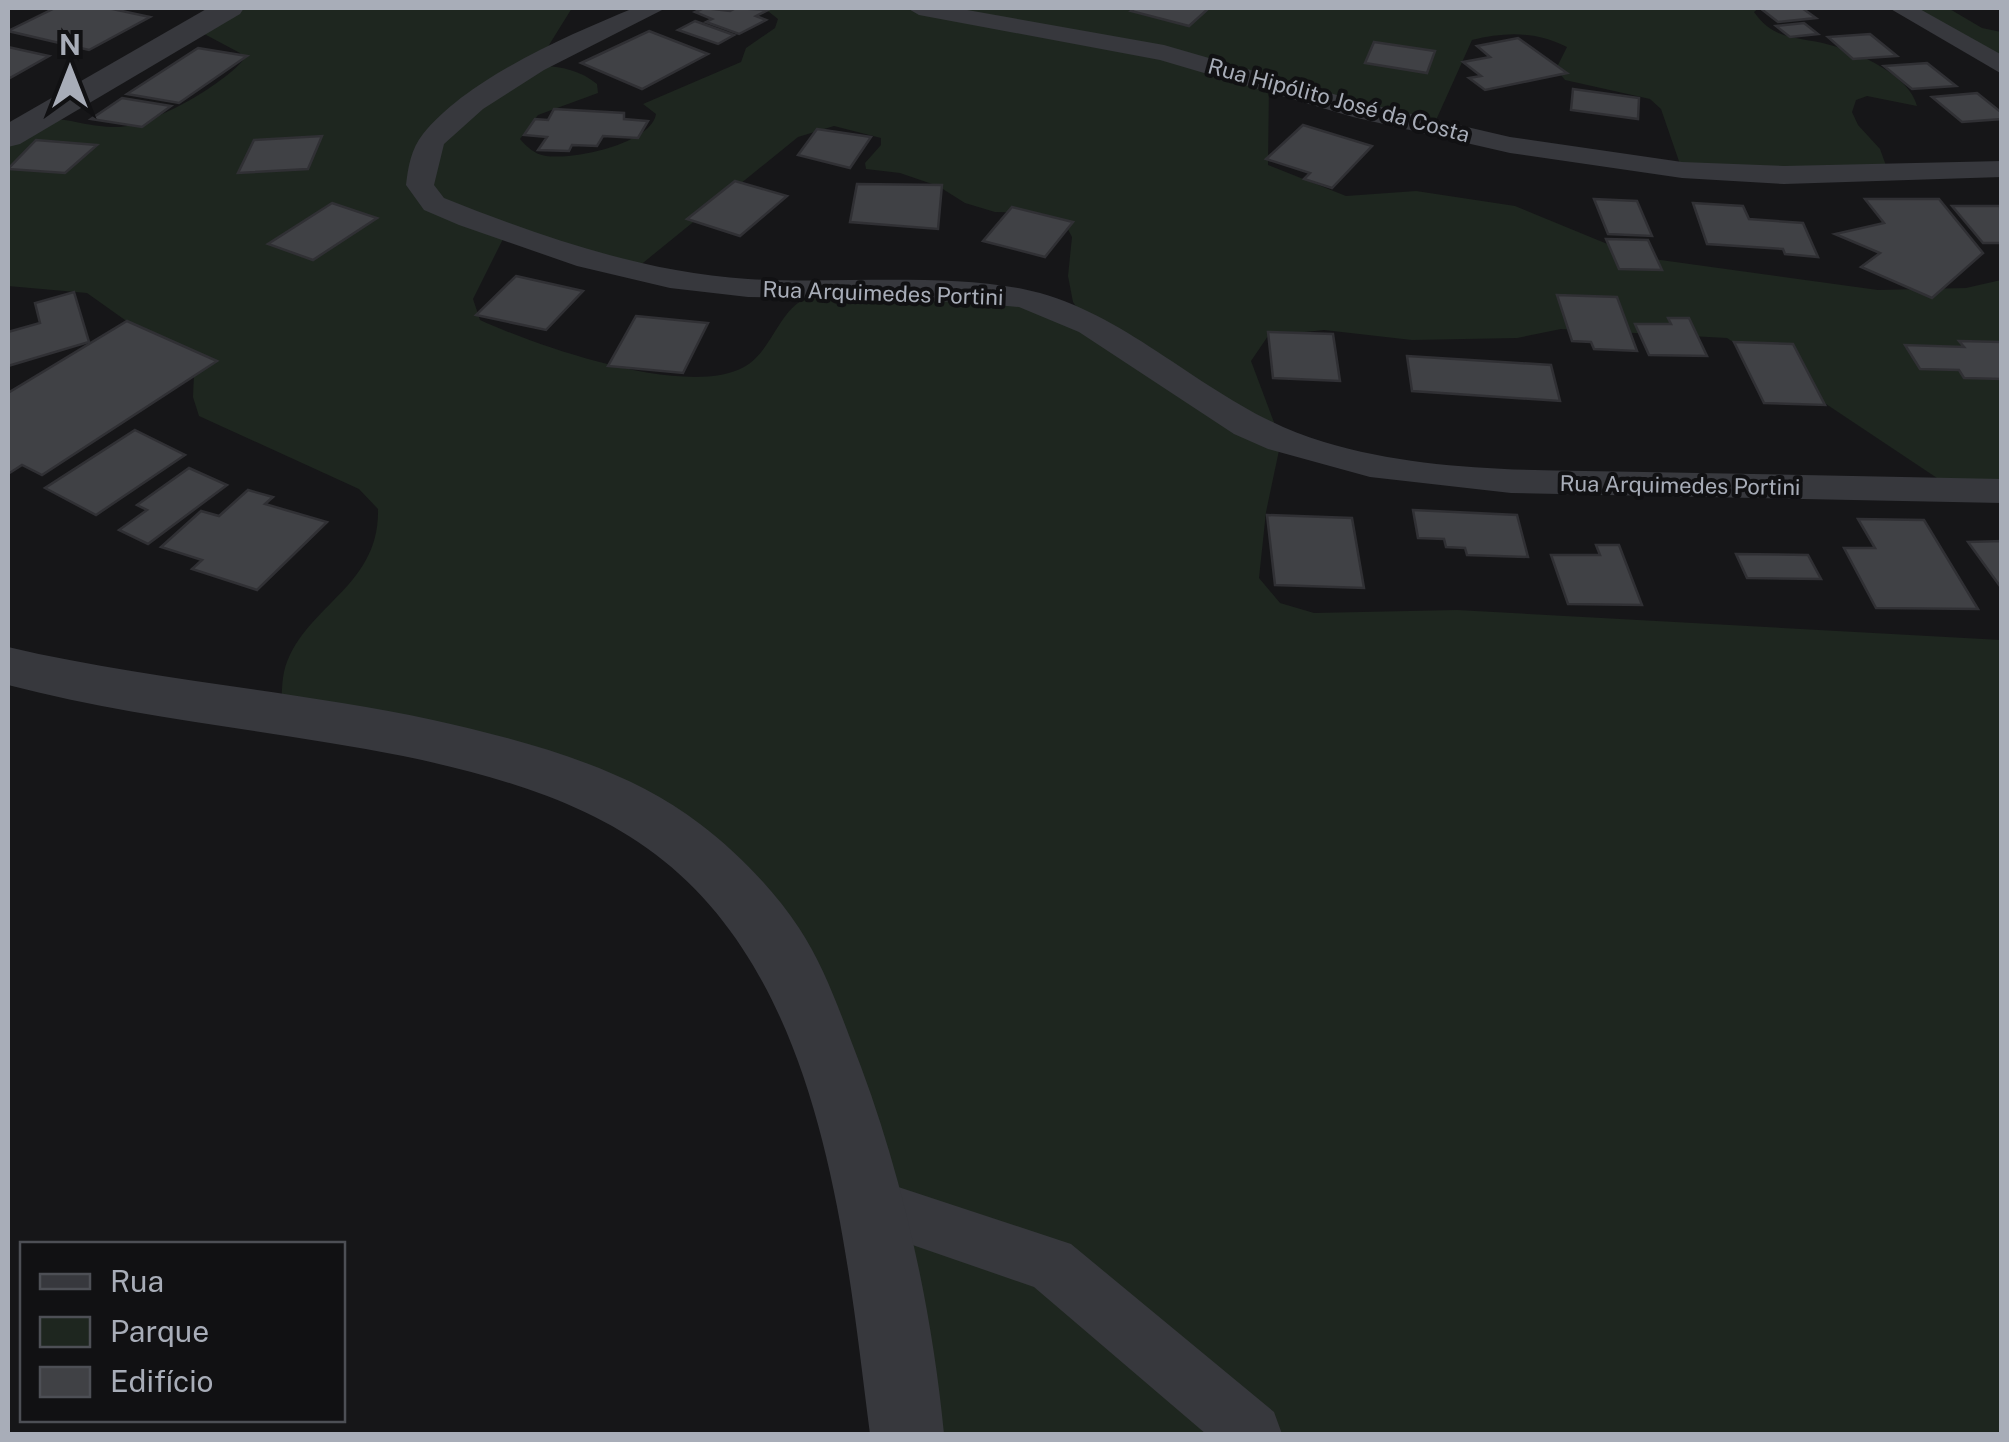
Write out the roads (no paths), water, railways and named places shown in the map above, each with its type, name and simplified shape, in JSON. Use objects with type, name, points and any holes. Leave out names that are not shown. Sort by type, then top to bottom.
[{"type":"street","points":[[8,137],[229,8]]},
{"type":"street","name":"Rua Arquimedes Portini","points":[[654,8],[584,40],[476,103],[438,134],[421,168],[420,185],[434,204],[633,271],[742,288],[976,293],[1023,299],[1058,309],[1213,410],[1281,441],[1376,465],[1488,481],[2002,491]]},
{"type":"street","name":"Rua Hipólito José da Costa","points":[[919,8],[1164,53],[1362,112],[1510,145],[1682,170],[1767,174],[2002,169]]},
{"type":"street","points":[[1902,8],[2002,66]]},
{"type":"street","points":[[8,666],[76,684],[168,701],[403,736],[592,791],[667,830],[723,881],[784,958],[837,1089],[868,1204],[898,1350],[907,1434]]},
{"type":"street","points":[[868,1204],[1051,1264],[1252,1434]]}]
